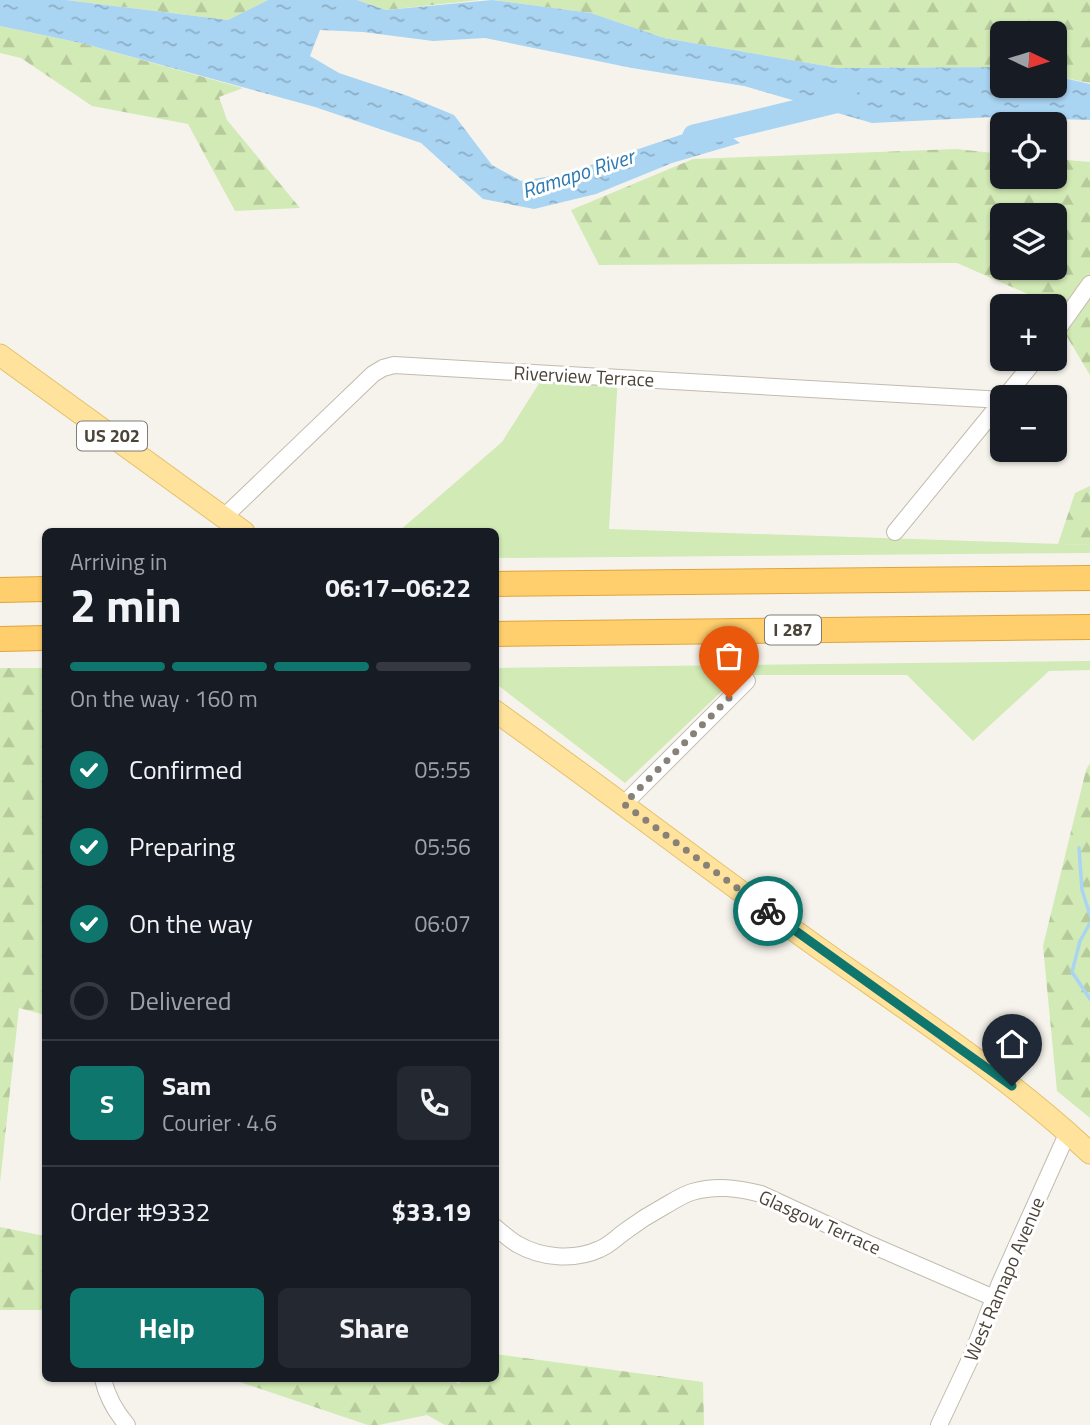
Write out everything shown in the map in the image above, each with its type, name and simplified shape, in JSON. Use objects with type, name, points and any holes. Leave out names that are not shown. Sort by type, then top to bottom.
[{"type":"highway","points":[[499,584],[1090,578]]},
{"type":"highway","points":[[0,590],[42,589]]},
{"type":"highway","name":"I 287","points":[[499,634],[1090,627]]},
{"type":"highway","points":[[0,639],[42,638]]},
{"type":"main road","name":"US 202","points":[[0,355],[239,528]]},
{"type":"main road","points":[[499,714],[1012,1086],[1090,1153]]},
{"type":"street","points":[[1067,316],[1090,284]]},
{"type":"street","name":"Riverview Terrace","points":[[224,517],[373,374],[394,365],[990,398]]},
{"type":"street","points":[[1015,385],[1026,371]]},
{"type":"street","points":[[895,532],[990,416]]},
{"type":"street","points":[[624,804],[747,681]]},
{"type":"street","name":"West Ramapo Avenue","points":[[939,1425],[1068,1132]]},
{"type":"street","name":"Glasgow Terrace","points":[[499,1230],[532,1251],[549,1255],[583,1255],[603,1248],[643,1218],[688,1193],[725,1187],[743,1189],[761,1194],[867,1244],[993,1298]]},
{"type":"street","points":[[104,1382],[114,1409],[127,1425]]},
{"type":"green space","points":[[67,0],[268,0],[228,20]]},
{"type":"green space","points":[[357,0],[479,0],[386,10]]},
{"type":"green space","points":[[492,0],[1090,0],[1090,83],[1068,79],[1068,21],[990,21],[990,67],[838,68],[664,38],[591,13]]},
{"type":"green space","points":[[0,26],[81,43],[243,88],[219,97],[227,120],[300,208],[235,211],[188,124],[92,106],[21,58],[0,53]]},
{"type":"green space","points":[[956,149],[990,153],[990,189],[1067,189],[1067,160],[1090,162],[1090,375],[1067,337],[1067,294],[1028,294],[996,280],[1067,280],[1067,203],[990,203],[990,277],[957,263],[599,265],[571,210],[693,159]]},
{"type":"green space","points":[[545,374],[618,375],[609,529],[1090,545],[1090,553],[499,558],[499,528],[403,528],[502,442]]},
{"type":"green space","points":[[1090,486],[1090,545],[1058,544],[1075,493]]},
{"type":"green space","points":[[1090,661],[1090,670],[1049,671],[973,741],[907,675],[739,675],[625,783],[499,686],[499,668]]},
{"type":"green space","points":[[0,668],[42,668],[42,1014],[19,1008],[0,1183]]},
{"type":"green space","points":[[1090,763],[1090,1118],[1057,1091],[1043,946],[1086,770]]},
{"type":"green space","points":[[0,1227],[42,1235],[42,1310],[0,1310]]},
{"type":"green space","points":[[499,1355],[703,1382],[704,1425],[445,1425],[427,1415],[368,1425],[240,1382],[499,1382]]},
{"type":"water","points":[[0,0],[66,0],[228,20],[268,0],[357,0],[386,10],[492,0],[591,13],[664,38],[838,68],[990,67],[990,98],[1068,98],[1068,79],[1090,84],[1090,120],[1067,119],[1067,112],[990,112],[990,117],[872,123],[744,86],[632,68],[485,38],[433,41],[363,32],[320,30],[310,56],[339,73],[454,115],[492,165],[521,181],[564,174],[713,124],[740,143],[672,163],[596,194],[534,209],[483,199],[421,143],[315,107],[81,43],[0,26]]},
{"type":"waterway","name":"Ramapo River","points":[[694,136],[847,99]]},
{"type":"waterway","points":[[1079,848],[1082,890],[1090,915]]},
{"type":"waterway","points":[[1090,923],[1080,941],[1072,972],[1090,999]]},
{"type":"way so far","points":[[729,698],[624,804],[768,911]]},
{"type":"route","points":[[768,911],[1012,1086]]}]
